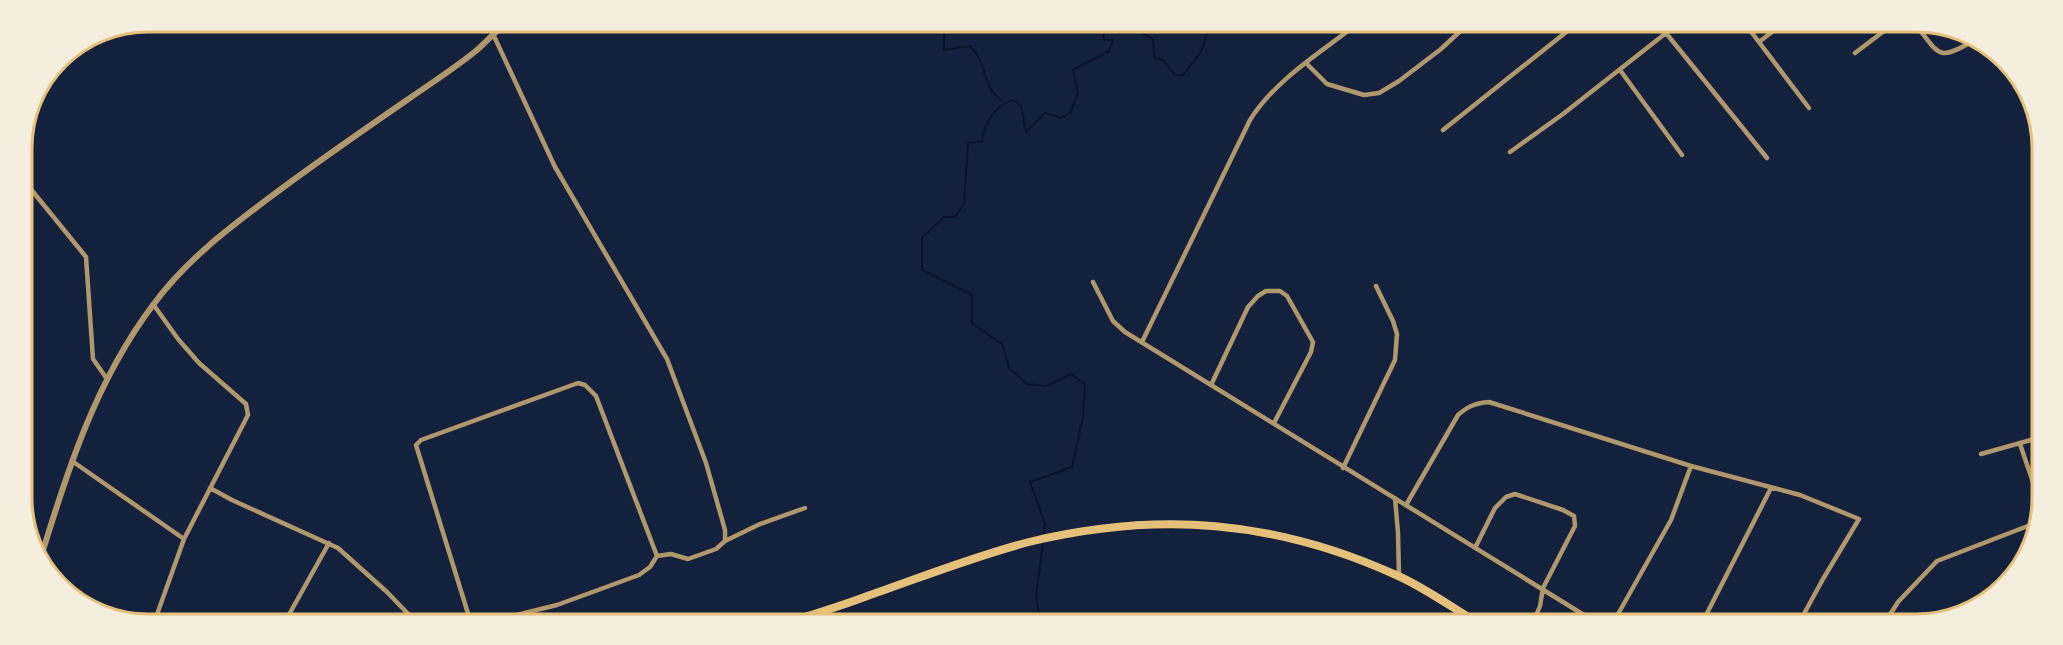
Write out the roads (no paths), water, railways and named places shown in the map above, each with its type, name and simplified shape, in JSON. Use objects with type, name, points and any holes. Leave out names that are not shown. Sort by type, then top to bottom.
[{"type":"main road","points":[[813,614],[992,552],[1065,534],[1134,525],[1215,525],[1272,533],[1319,545],[1399,576],[1462,613]]},
{"type":"street","points":[[44,548],[72,461],[91,412],[118,357],[153,304],[196,255],[219,236],[315,164],[477,50],[495,32]]},
{"type":"street","points":[[1142,342],[1250,120],[1259,106],[1277,87],[1347,32]]},
{"type":"street","points":[[1307,63],[1327,84],[1364,95],[1379,93],[1399,81],[1459,32]]},
{"type":"street","points":[[1443,130],[1565,32]]},
{"type":"street","points":[[1751,32],[1809,108]]},
{"type":"street","points":[[1759,42],[1772,32]]},
{"type":"street","points":[[1855,53],[1883,32]]},
{"type":"street","points":[[1922,32],[1941,53],[1953,53],[1968,44]]},
{"type":"street","points":[[1510,152],[1666,33],[1767,158]]},
{"type":"street","points":[[493,34],[555,167],[630,291],[667,359],[706,463],[725,541]]},
{"type":"street","points":[[1620,70],[1682,155]]},
{"type":"street","points":[[32,191],[86,258],[93,359],[107,379]]},
{"type":"street","points":[[1093,282],[1113,321],[1125,332],[1582,613]]},
{"type":"street","points":[[1343,468],[1395,360],[1396,334],[1393,321],[1376,286]]},
{"type":"street","points":[[1211,385],[1248,307],[1266,291],[1280,291],[1287,296],[1313,342],[1311,352],[1274,423]]},
{"type":"street","points":[[153,304],[178,339],[199,363],[246,404],[248,415],[184,539],[157,614]]},
{"type":"street","points":[[468,614],[416,445],[421,440],[578,383],[585,385],[596,396],[657,556]]},
{"type":"street","points":[[1406,505],[1458,415],[1476,403],[1489,402],[1691,466],[1800,495],[1859,519],[1804,613]]},
{"type":"street","points":[[1981,454],[2032,440]]},
{"type":"street","points":[[2020,444],[2032,479]]},
{"type":"street","points":[[72,461],[184,539]]},
{"type":"street","points":[[1619,613],[1671,520],[1691,466]]},
{"type":"street","points":[[210,488],[338,548],[408,614]]},
{"type":"street","points":[[1707,613],[1771,488]]},
{"type":"street","points":[[1475,548],[1495,508],[1506,497],[1515,494],[1569,512],[1574,516],[1575,526],[1543,588],[1537,613]]},
{"type":"street","points":[[1395,498],[1399,576]]},
{"type":"street","points":[[521,614],[557,605],[639,575],[650,567],[657,556],[671,554],[688,559],[716,549],[725,541],[760,524],[805,508]]},
{"type":"street","points":[[1891,613],[1898,602],[1936,561],[2028,526]]},
{"type":"street","points":[[289,614],[329,543]]},
{"type":"waterway","points":[[943,32],[944,50],[970,46],[980,60],[991,89],[1003,101]]},
{"type":"waterway","points":[[1044,536],[1045,524],[1030,482],[1072,467],[1083,417],[1085,384],[1071,374],[1046,386],[1027,384],[1009,368],[1003,345],[972,323],[972,295],[922,270],[922,238],[944,217],[955,217],[964,204],[968,143],[982,141],[985,128],[996,110],[1013,100],[1021,106],[1026,132],[1045,113],[1061,118],[1070,113],[1078,94],[1073,70],[1109,51],[1113,40],[1104,40],[1103,32]]},
{"type":"waterway","points":[[1140,32],[1153,39],[1154,57],[1163,60],[1175,75],[1183,75],[1201,52],[1208,32]]},
{"type":"waterway","points":[[1039,613],[1036,596],[1043,542]]}]
